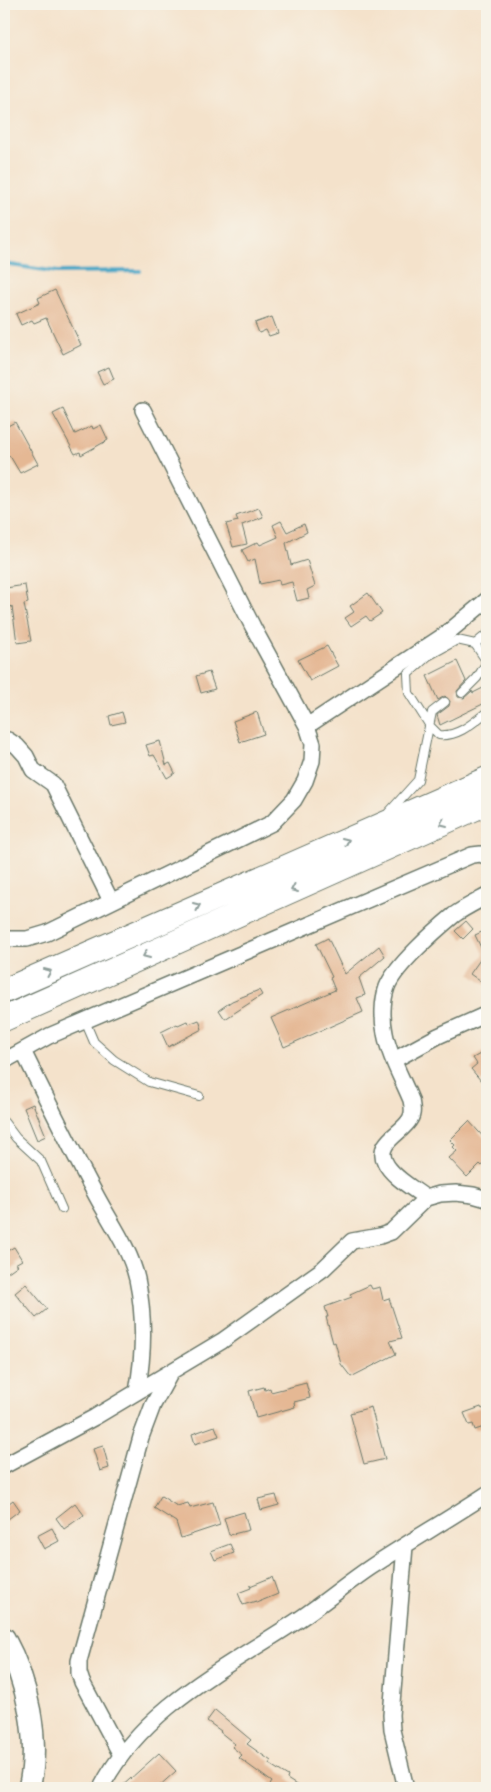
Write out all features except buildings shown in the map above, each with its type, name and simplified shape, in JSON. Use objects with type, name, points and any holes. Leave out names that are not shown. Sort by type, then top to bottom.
[{"type":"main road","points":[[4,991],[487,779]]},
{"type":"main road","points":[[4,1019],[487,803]]},
{"type":"street","points":[[4,939],[26,939],[47,933],[218,848],[257,832],[272,823],[294,800],[305,781],[312,761],[312,744],[307,726],[253,628],[143,410]]},
{"type":"street","points":[[307,726],[446,634],[487,600]]},
{"type":"street","points":[[4,740],[8,740],[17,746],[26,756],[33,770],[53,784],[111,901]]},
{"type":"street","points":[[4,1061],[49,1036],[472,855],[481,854],[487,857]]},
{"type":"street","points":[[426,1198],[393,1173],[384,1162],[383,1153],[389,1138],[405,1126],[411,1118],[413,1110],[411,1100],[384,1031],[384,1002],[387,987],[394,974],[428,939],[454,916],[487,896]]},
{"type":"street","points":[[394,1060],[438,1036],[487,1014]]},
{"type":"street","points":[[23,1051],[96,1196],[127,1251],[137,1278],[144,1337],[143,1363],[138,1392]]},
{"type":"street","points":[[4,1466],[95,1417],[222,1342],[322,1269],[352,1241],[391,1232],[426,1198],[440,1194],[456,1193],[487,1199]]},
{"type":"street","points":[[121,1755],[82,1682],[79,1673],[79,1661],[141,1437],[153,1405],[170,1372]]},
{"type":"street","points":[[101,1788],[121,1755],[155,1719],[182,1695],[302,1618],[370,1567],[487,1494]]},
{"type":"street","points":[[405,1546],[391,1715],[392,1730],[406,1788]]},
{"type":"street","points":[[4,1638],[18,1667],[31,1719],[33,1745],[28,1788]]},
{"type":"lane","points":[[475,644],[487,634]]},
{"type":"lane","points":[[462,693],[472,684],[487,662],[475,644],[457,640],[428,656],[408,674],[409,693],[430,726],[439,735],[448,736],[466,728],[487,712]]},
{"type":"lane","points":[[372,830],[402,800],[418,780],[432,712],[445,702]]},
{"type":"lane","points":[[85,1021],[94,1042],[114,1060],[149,1082],[199,1096]]},
{"type":"lane","points":[[4,1122],[16,1138],[41,1161],[62,1209]]},
{"type":"waterway","points":[[4,264],[58,272],[140,271]]}]
